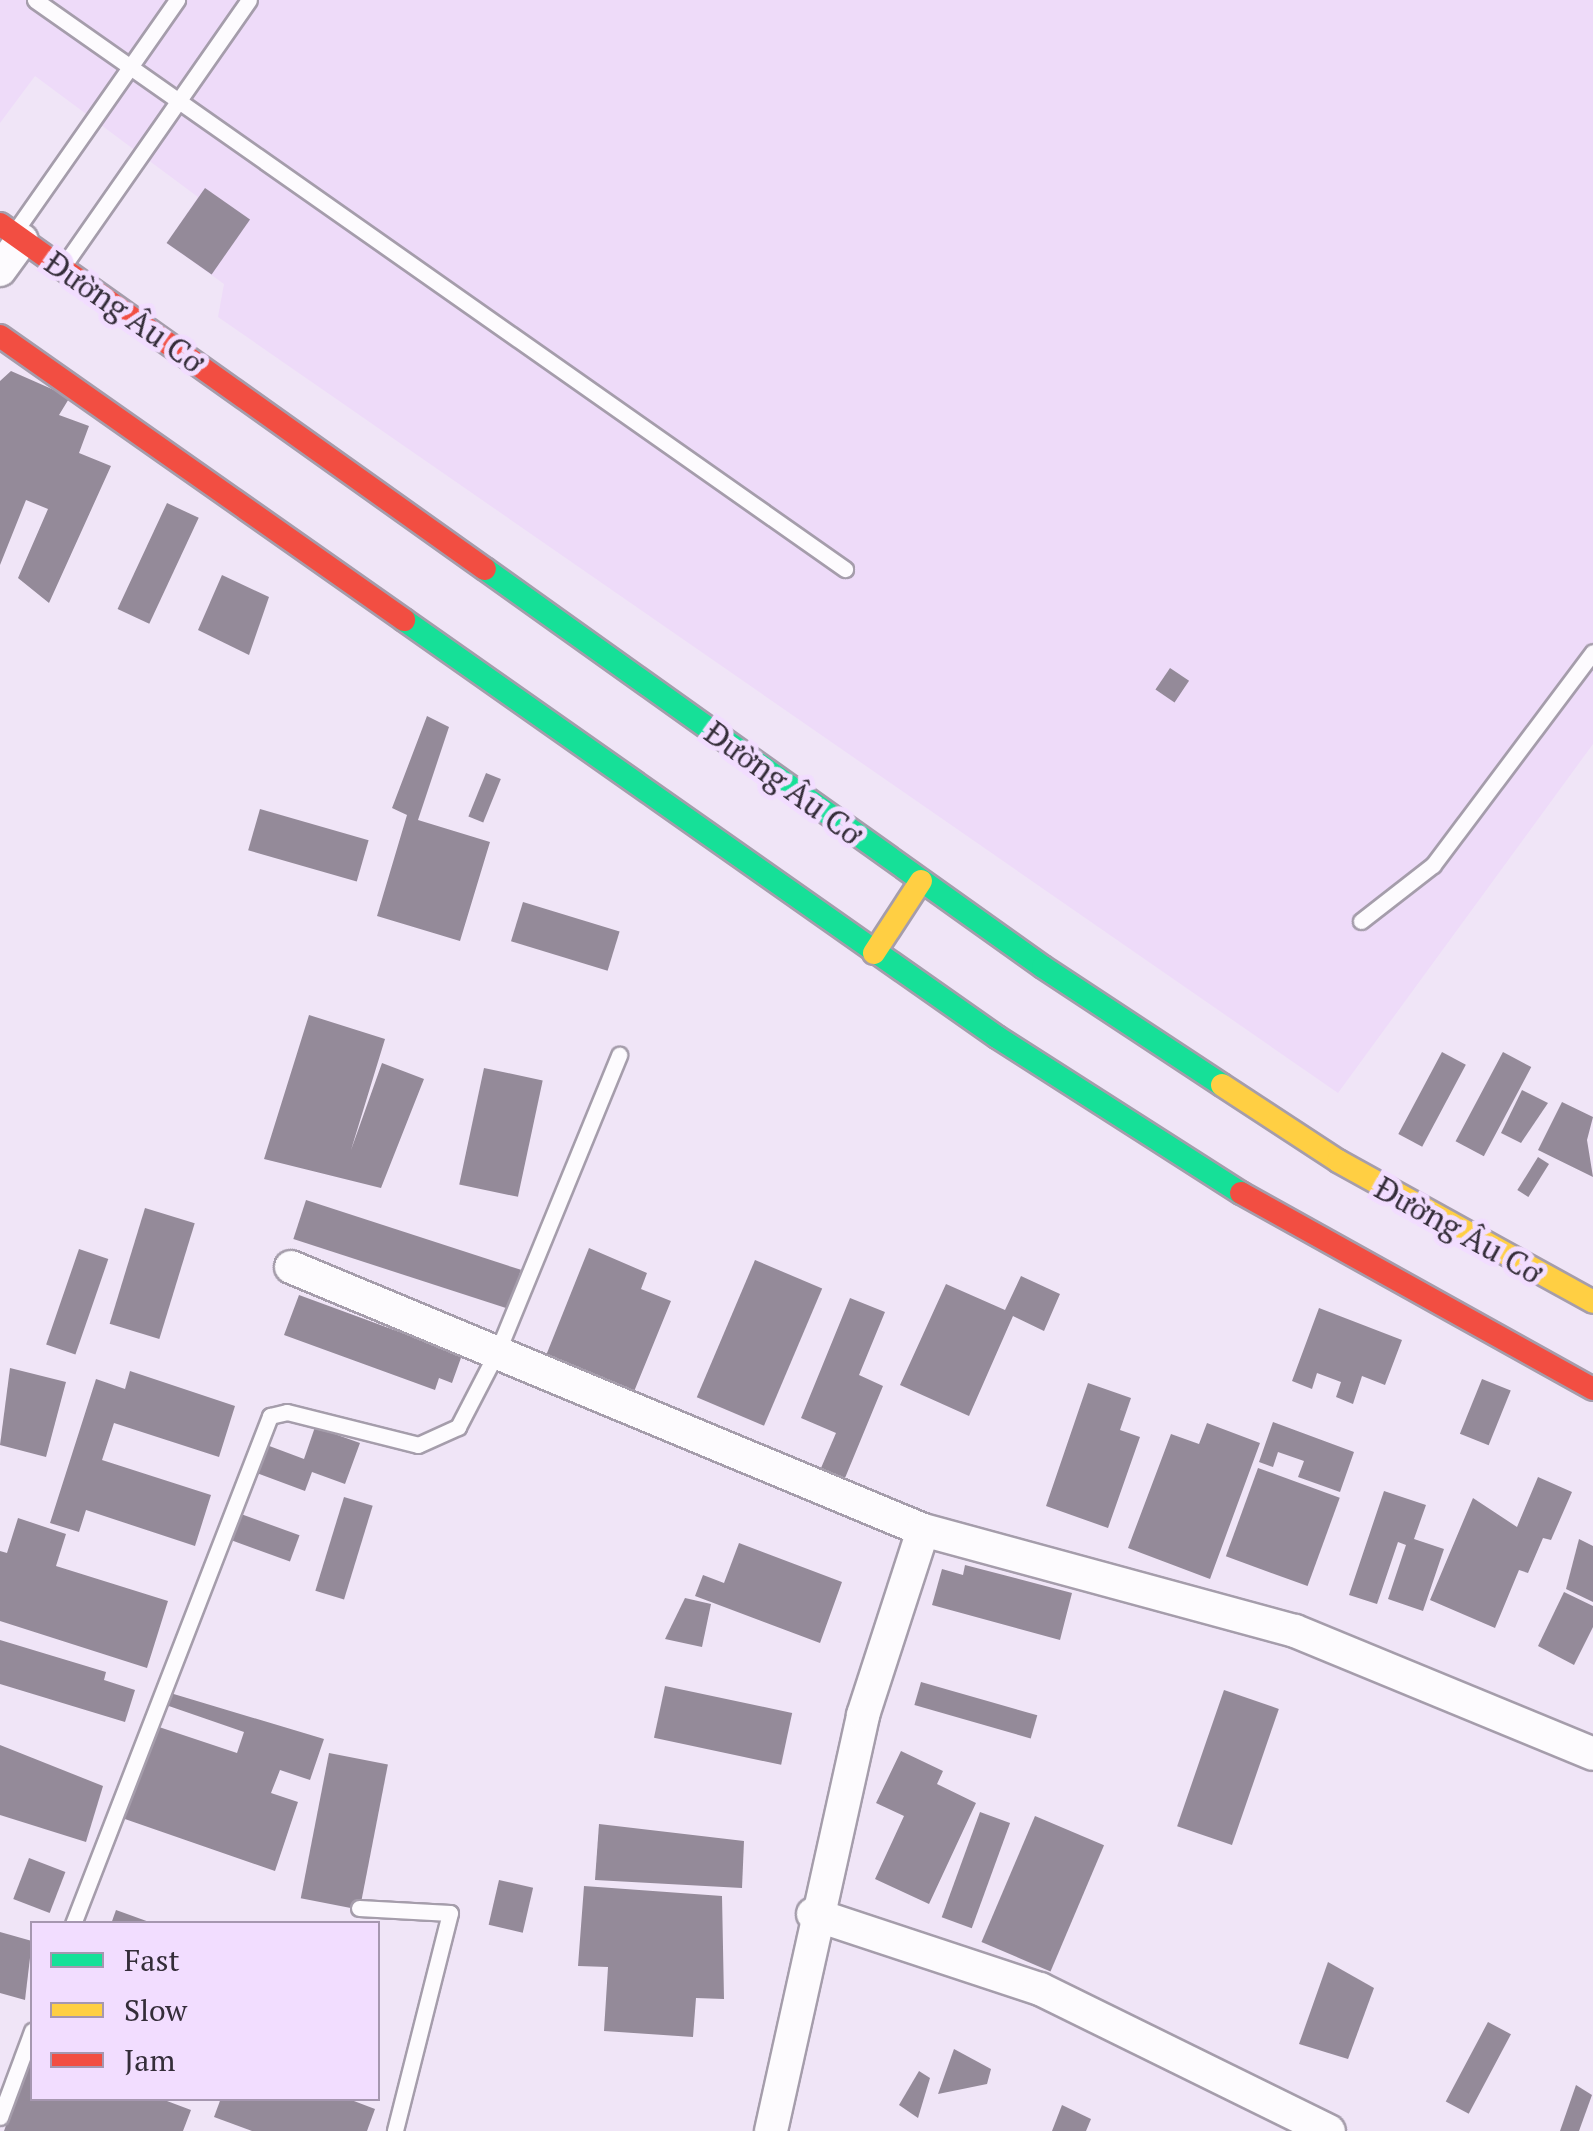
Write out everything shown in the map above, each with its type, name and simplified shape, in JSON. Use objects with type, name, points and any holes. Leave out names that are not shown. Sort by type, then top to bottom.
[{"type":"street","name":"Đường Âu Cơ","points":[[12,233],[921,881],[1338,1162],[1593,1302]]},
{"type":"street","points":[[0,270],[12,233]]},
{"type":"street","points":[[0,336],[874,952],[1314,1239],[1593,1389]]},
{"type":"street","points":[[874,952],[921,881]]},
{"type":"street","points":[[291,1266],[499,1348],[924,1530],[1294,1632],[1593,1754]]},
{"type":"street","points":[[772,2131],[814,1914],[864,1715],[924,1530]]},
{"type":"street","points":[[814,1914],[1040,1989],[1329,2131]]},
{"type":"lane","points":[[36,0],[845,569]]},
{"type":"lane","points":[[12,233],[177,0]]},
{"type":"lane","points":[[62,268],[249,0]]},
{"type":"lane","points":[[1361,921],[1433,865],[1593,652]]},
{"type":"lane","points":[[74,1921],[270,1416],[287,1412],[418,1445],[458,1428],[499,1348],[619,1055]]},
{"type":"lane","points":[[359,1908],[450,1913],[394,2131]]},
{"type":"lane","points":[[0,2117],[30,2036]]},
{"type":"shaded area","points":[[0,0],[1593,0],[1593,744],[1338,1093],[218,317],[224,284],[167,243],[198,197],[35,76],[0,123]]},
{"type":"building","points":[[205,188],[250,220],[212,274],[167,243]]},
{"type":"building","points":[[11,371],[70,397],[59,415],[89,426],[79,453],[111,466],[49,603],[18,578],[48,509],[26,500],[0,565],[0,381]]},
{"type":"building","points":[[167,503],[199,518],[149,624],[118,609]]},
{"type":"building","points":[[222,575],[269,597],[249,655],[198,630]]},
{"type":"building","points":[[1170,668],[1189,681],[1175,702],[1155,690]]},
{"type":"building","points":[[427,716],[449,727],[418,820],[490,842],[460,941],[377,916],[407,815],[392,808]]},
{"type":"building","points":[[486,773],[501,779],[483,823],[468,817]]},
{"type":"building","points":[[260,809],[369,840],[357,881],[248,850]]},
{"type":"building","points":[[523,902],[620,932],[608,971],[511,941]]},
{"type":"building","points":[[309,1015],[385,1039],[351,1150],[382,1063],[424,1079],[381,1188],[264,1159]]},
{"type":"building","points":[[1442,1052],[1466,1065],[1422,1147],[1398,1134]]},
{"type":"building","points":[[1503,1052],[1531,1067],[1484,1156],[1456,1141]]},
{"type":"building","points":[[484,1068],[543,1080],[518,1197],[459,1184]]},
{"type":"building","points":[[1522,1090],[1548,1103],[1521,1143],[1501,1133]]},
{"type":"building","points":[[1562,1102],[1593,1117],[1587,1140],[1593,1177],[1538,1150]]},
{"type":"building","points":[[1538,1157],[1549,1164],[1528,1197],[1517,1190]]},
{"type":"building","points":[[306,1200],[521,1270],[508,1309],[293,1239]]},
{"type":"building","points":[[145,1208],[195,1223],[159,1339],[110,1324]]},
{"type":"building","points":[[589,1248],[647,1273],[641,1289],[671,1301],[633,1394],[545,1358]]},
{"type":"building","points":[[79,1249],[108,1259],[75,1355],[46,1344]]},
{"type":"building","points":[[755,1260],[822,1289],[764,1426],[697,1397]]},
{"type":"building","points":[[1021,1276],[1060,1294],[1044,1331],[1013,1316],[969,1416],[900,1385],[946,1284],[1005,1310]]},
{"type":"building","points":[[299,1295],[462,1355],[452,1383],[439,1378],[435,1390],[284,1335]]},
{"type":"building","points":[[850,1298],[885,1312],[859,1375],[883,1386],[845,1478],[821,1468],[836,1433],[801,1418]]},
{"type":"building","points":[[1319,1308],[1402,1340],[1385,1385],[1362,1376],[1353,1404],[1336,1397],[1341,1382],[1317,1373],[1312,1389],[1292,1381]]},
{"type":"building","points":[[10,1368],[66,1382],[46,1457],[0,1445]]},
{"type":"building","points":[[130,1371],[235,1406],[219,1457],[114,1423],[102,1460],[211,1495],[195,1546],[86,1510],[79,1532],[50,1523],[96,1379],[125,1389]]},
{"type":"building","points":[[1482,1379],[1511,1391],[1489,1445],[1460,1434]]},
{"type":"building","points":[[1088,1383],[1131,1398],[1120,1430],[1140,1437],[1108,1528],[1046,1506]]},
{"type":"building","points":[[1273,1422],[1354,1452],[1340,1492],[1298,1477],[1304,1461],[1278,1452],[1273,1467],[1259,1462]]},
{"type":"building","points":[[1207,1423],[1260,1443],[1210,1579],[1128,1548],[1171,1434],[1199,1444]]},
{"type":"building","points":[[315,1427],[360,1443],[345,1484],[312,1472],[305,1491],[254,1472],[264,1444],[304,1459]]},
{"type":"building","points":[[1258,1468],[1340,1498],[1308,1586],[1226,1556]]},
{"type":"building","points":[[1538,1477],[1572,1492],[1551,1540],[1543,1538],[1528,1573],[1519,1570],[1495,1628],[1430,1600],[1473,1498],[1517,1527]]},
{"type":"building","points":[[1384,1491],[1426,1505],[1414,1539],[1444,1549],[1423,1611],[1388,1599],[1406,1545],[1398,1542],[1377,1604],[1349,1595]]},
{"type":"building","points":[[344,1497],[373,1506],[344,1599],[315,1591]]},
{"type":"building","points":[[230,1510],[300,1535],[290,1562],[220,1536]]},
{"type":"building","points":[[18,1518],[66,1534],[56,1566],[168,1601],[147,1668],[0,1621],[0,1551],[7,1553]]},
{"type":"building","points":[[1579,1539],[1593,1546],[1593,1602],[1566,1589]]},
{"type":"building","points":[[739,1543],[842,1582],[820,1643],[695,1596],[703,1575],[724,1583]]},
{"type":"building","points":[[965,1565],[1072,1593],[1060,1640],[932,1605],[942,1569],[963,1575]]},
{"type":"building","points":[[1564,1592],[1593,1606],[1593,1627],[1574,1665],[1538,1646]]},
{"type":"building","points":[[685,1598],[711,1604],[702,1647],[665,1639]]},
{"type":"building","points":[[0,1640],[106,1672],[104,1680],[135,1690],[125,1722],[0,1684]]},
{"type":"building","points":[[921,1682],[1037,1715],[1031,1738],[914,1705]]},
{"type":"building","points":[[665,1686],[792,1713],[781,1765],[654,1738]]},
{"type":"building","points":[[1224,1690],[1279,1709],[1232,1845],[1177,1826]]},
{"type":"building","points":[[167,1692],[324,1739],[310,1780],[280,1770],[271,1793],[298,1802],[275,1871],[122,1818],[153,1725],[237,1753],[244,1732],[163,1704]]},
{"type":"building","points":[[0,1745],[103,1786],[86,1842],[0,1815]]},
{"type":"building","points":[[901,1751],[943,1771],[937,1784],[976,1803],[929,1904],[875,1879],[904,1816],[876,1803]]},
{"type":"building","points":[[329,1753],[388,1764],[360,1910],[301,1898]]},
{"type":"building","points":[[980,1812],[1010,1823],[972,1928],[942,1917]]},
{"type":"building","points":[[1035,1816],[1104,1845],[1051,1971],[981,1942]]},
{"type":"building","points":[[599,1824],[744,1841],[742,1888],[595,1880]]},
{"type":"building","points":[[29,1858],[65,1872],[50,1913],[13,1899]]},
{"type":"building","points":[[499,1880],[533,1888],[523,1933],[489,1925]]},
{"type":"building","points":[[584,1886],[722,1896],[724,1999],[696,1998],[693,2037],[604,2031],[608,1967],[578,1966]]},
{"type":"building","points":[[116,1910],[146,1921],[112,1921]]},
{"type":"building","points":[[0,1932],[30,1940],[30,1958],[25,2000],[0,1993]]},
{"type":"building","points":[[1328,1962],[1374,1988],[1348,2059],[1299,2044]]},
{"type":"building","points":[[1488,2022],[1511,2034],[1469,2114],[1446,2101]]},
{"type":"building","points":[[954,2049],[991,2069],[987,2084],[938,2094]]},
{"type":"building","points":[[30,2058],[30,2101],[167,2101],[191,2110],[183,2131],[4,2131]]},
{"type":"building","points":[[919,2071],[930,2078],[918,2118],[899,2105]]},
{"type":"building","points":[[1576,2085],[1592,2095],[1579,2131],[1560,2131]]},
{"type":"building","points":[[220,2101],[354,2101],[375,2109],[367,2131],[252,2131],[214,2117]]},
{"type":"building","points":[[1062,2105],[1091,2119],[1086,2131],[1052,2131]]},
{"type":"traffic: fast","points":[[485,569],[1043,967],[1222,1085]]},
{"type":"traffic: fast","points":[[404,620],[997,1037],[1241,1193]]},
{"type":"traffic: slow","points":[[874,953],[921,881]]},
{"type":"traffic: slow","points":[[1222,1085],[1338,1161],[1593,1302]]},
{"type":"traffic: jam","points":[[0,224],[485,569]]},
{"type":"traffic: jam","points":[[0,336],[404,620]]},
{"type":"traffic: jam","points":[[1241,1193],[1593,1389]]}]
